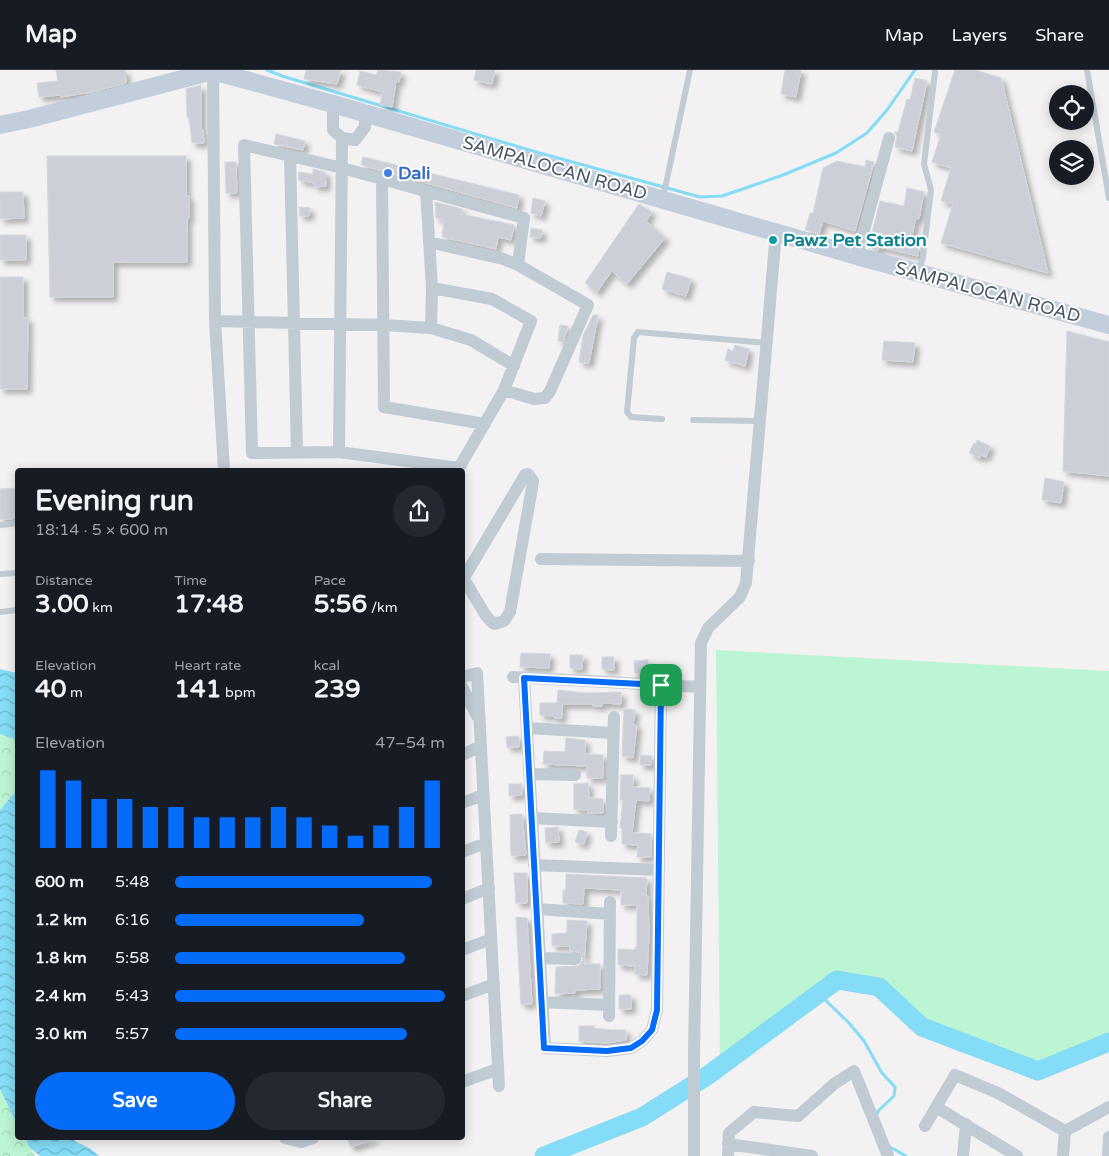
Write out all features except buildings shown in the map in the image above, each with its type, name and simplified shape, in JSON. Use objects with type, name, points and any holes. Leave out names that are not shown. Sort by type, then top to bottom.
[{"type":"main road","name":"SAMPALOCAN ROAD","points":[[0,125],[213,71],[858,256],[1109,325]]},
{"type":"street","points":[[213,71],[215,321],[224,468]]},
{"type":"street","points":[[333,104],[333,130],[342,138],[355,140],[365,127],[365,114]]},
{"type":"street","points":[[338,452],[342,138]]},
{"type":"street","points":[[858,256],[889,138]]},
{"type":"street","points":[[432,288],[492,299],[531,321],[504,390],[459,468],[338,452],[252,453],[244,146],[342,168],[524,218],[518,265]]},
{"type":"street","points":[[290,156],[297,452]]},
{"type":"street","points":[[382,179],[384,407],[485,424]]},
{"type":"street","points":[[426,191],[432,288],[431,328]]},
{"type":"street","points":[[694,1156],[701,643],[708,628],[740,597],[746,584],[776,232]]},
{"type":"street","points":[[429,242],[518,265],[588,305],[550,391],[545,398],[534,399],[504,390]]},
{"type":"street","points":[[215,321],[431,328],[471,340],[514,366]]},
{"type":"street","points":[[465,577],[525,474],[528,474],[533,481],[532,488],[510,612],[504,621],[494,624],[486,616],[465,583]]},
{"type":"street","points":[[541,559],[749,561]]},
{"type":"street","points":[[465,676],[477,673],[499,1086]]},
{"type":"street","points":[[661,685],[657,1010],[652,1030],[642,1041],[631,1048],[607,1051],[544,1048],[526,728],[518,678],[661,685],[700,687]]},
{"type":"street","points":[[465,693],[479,720]]},
{"type":"street","points":[[612,836],[614,717]]},
{"type":"street","points":[[526,728],[613,733]]},
{"type":"street","points":[[465,754],[481,746]]},
{"type":"street","points":[[529,774],[575,775]]},
{"type":"street","points":[[465,802],[483,794]]},
{"type":"street","points":[[532,818],[612,822]]},
{"type":"street","points":[[465,851],[486,843]]},
{"type":"street","points":[[534,865],[658,870]]},
{"type":"street","points":[[465,898],[489,888]]},
{"type":"street","points":[[537,909],[610,908],[609,1011],[542,1002]]},
{"type":"street","points":[[465,949],[491,939]]},
{"type":"street","points":[[540,958],[575,959]]},
{"type":"street","points":[[465,995],[494,984]]},
{"type":"street","points":[[465,1081],[498,1069]]},
{"type":"street","points":[[812,1156],[728,1150],[729,1132],[754,1112],[798,1116],[834,1084],[854,1071],[888,1156]]},
{"type":"street","points":[[924,1126],[955,1075],[998,1093],[1065,1131]]},
{"type":"street","points":[[1065,1131],[1109,1106]]},
{"type":"street","points":[[936,1107],[1017,1156]]},
{"type":"street","points":[[963,1156],[966,1124]]},
{"type":"street","points":[[1063,1156],[1065,1131]]},
{"type":"street","points":[[1108,1156],[1109,1137]]},
{"type":"street","points":[[293,1140],[301,1142],[307,1140]]},
{"type":"lane","points":[[662,199],[690,70]]},
{"type":"lane","points":[[1086,70],[1109,198]]},
{"type":"lane","points":[[918,272],[923,256],[931,190],[924,164],[935,72]]},
{"type":"lane","points":[[662,419],[630,417],[627,412],[634,338],[638,332],[767,343]]},
{"type":"lane","points":[[694,420],[760,422]]},
{"type":"lane","points":[[0,525],[15,523]]},
{"type":"lane","points":[[0,574],[15,573]]},
{"type":"lane","points":[[0,612],[15,610]]},
{"type":"green space","points":[[716,650],[1109,671],[1109,1042],[1038,1071],[922,1027],[879,987],[838,980],[720,1067]]},
{"type":"green space","points":[[0,734],[15,739],[15,792],[0,810]]},
{"type":"green space","points":[[0,1089],[15,1119],[15,1140],[26,1140],[35,1156],[0,1156]]},
{"type":"water","points":[[0,669],[15,673],[15,739],[0,734]]},
{"type":"water","points":[[15,792],[15,1120],[0,1089],[0,810]]},
{"type":"water","points":[[26,1140],[73,1140],[91,1149],[99,1156],[40,1156],[30,1148]]},
{"type":"waterway","points":[[267,70],[536,152],[700,197],[722,196],[783,175],[836,153],[867,133],[887,110],[915,70]]},
{"type":"waterway","points":[[544,1156],[642,1117],[707,1076],[837,980],[879,987],[922,1027],[1038,1071],[1109,1042]]},
{"type":"waterway","points":[[819,994],[849,1023],[864,1041],[882,1073],[895,1087],[894,1096],[879,1110],[876,1116]]},
{"type":"waterway","points":[[890,1147],[906,1156]]},
{"type":"place","name":"Dali","points":[[388,173]]},
{"type":"place","name":"Pawz Pet Station","points":[[773,240]]},
{"type":"route","points":[[524,678],[661,685],[657,1010],[652,1030],[642,1041],[631,1048],[607,1051],[544,1048],[524,678]]}]
